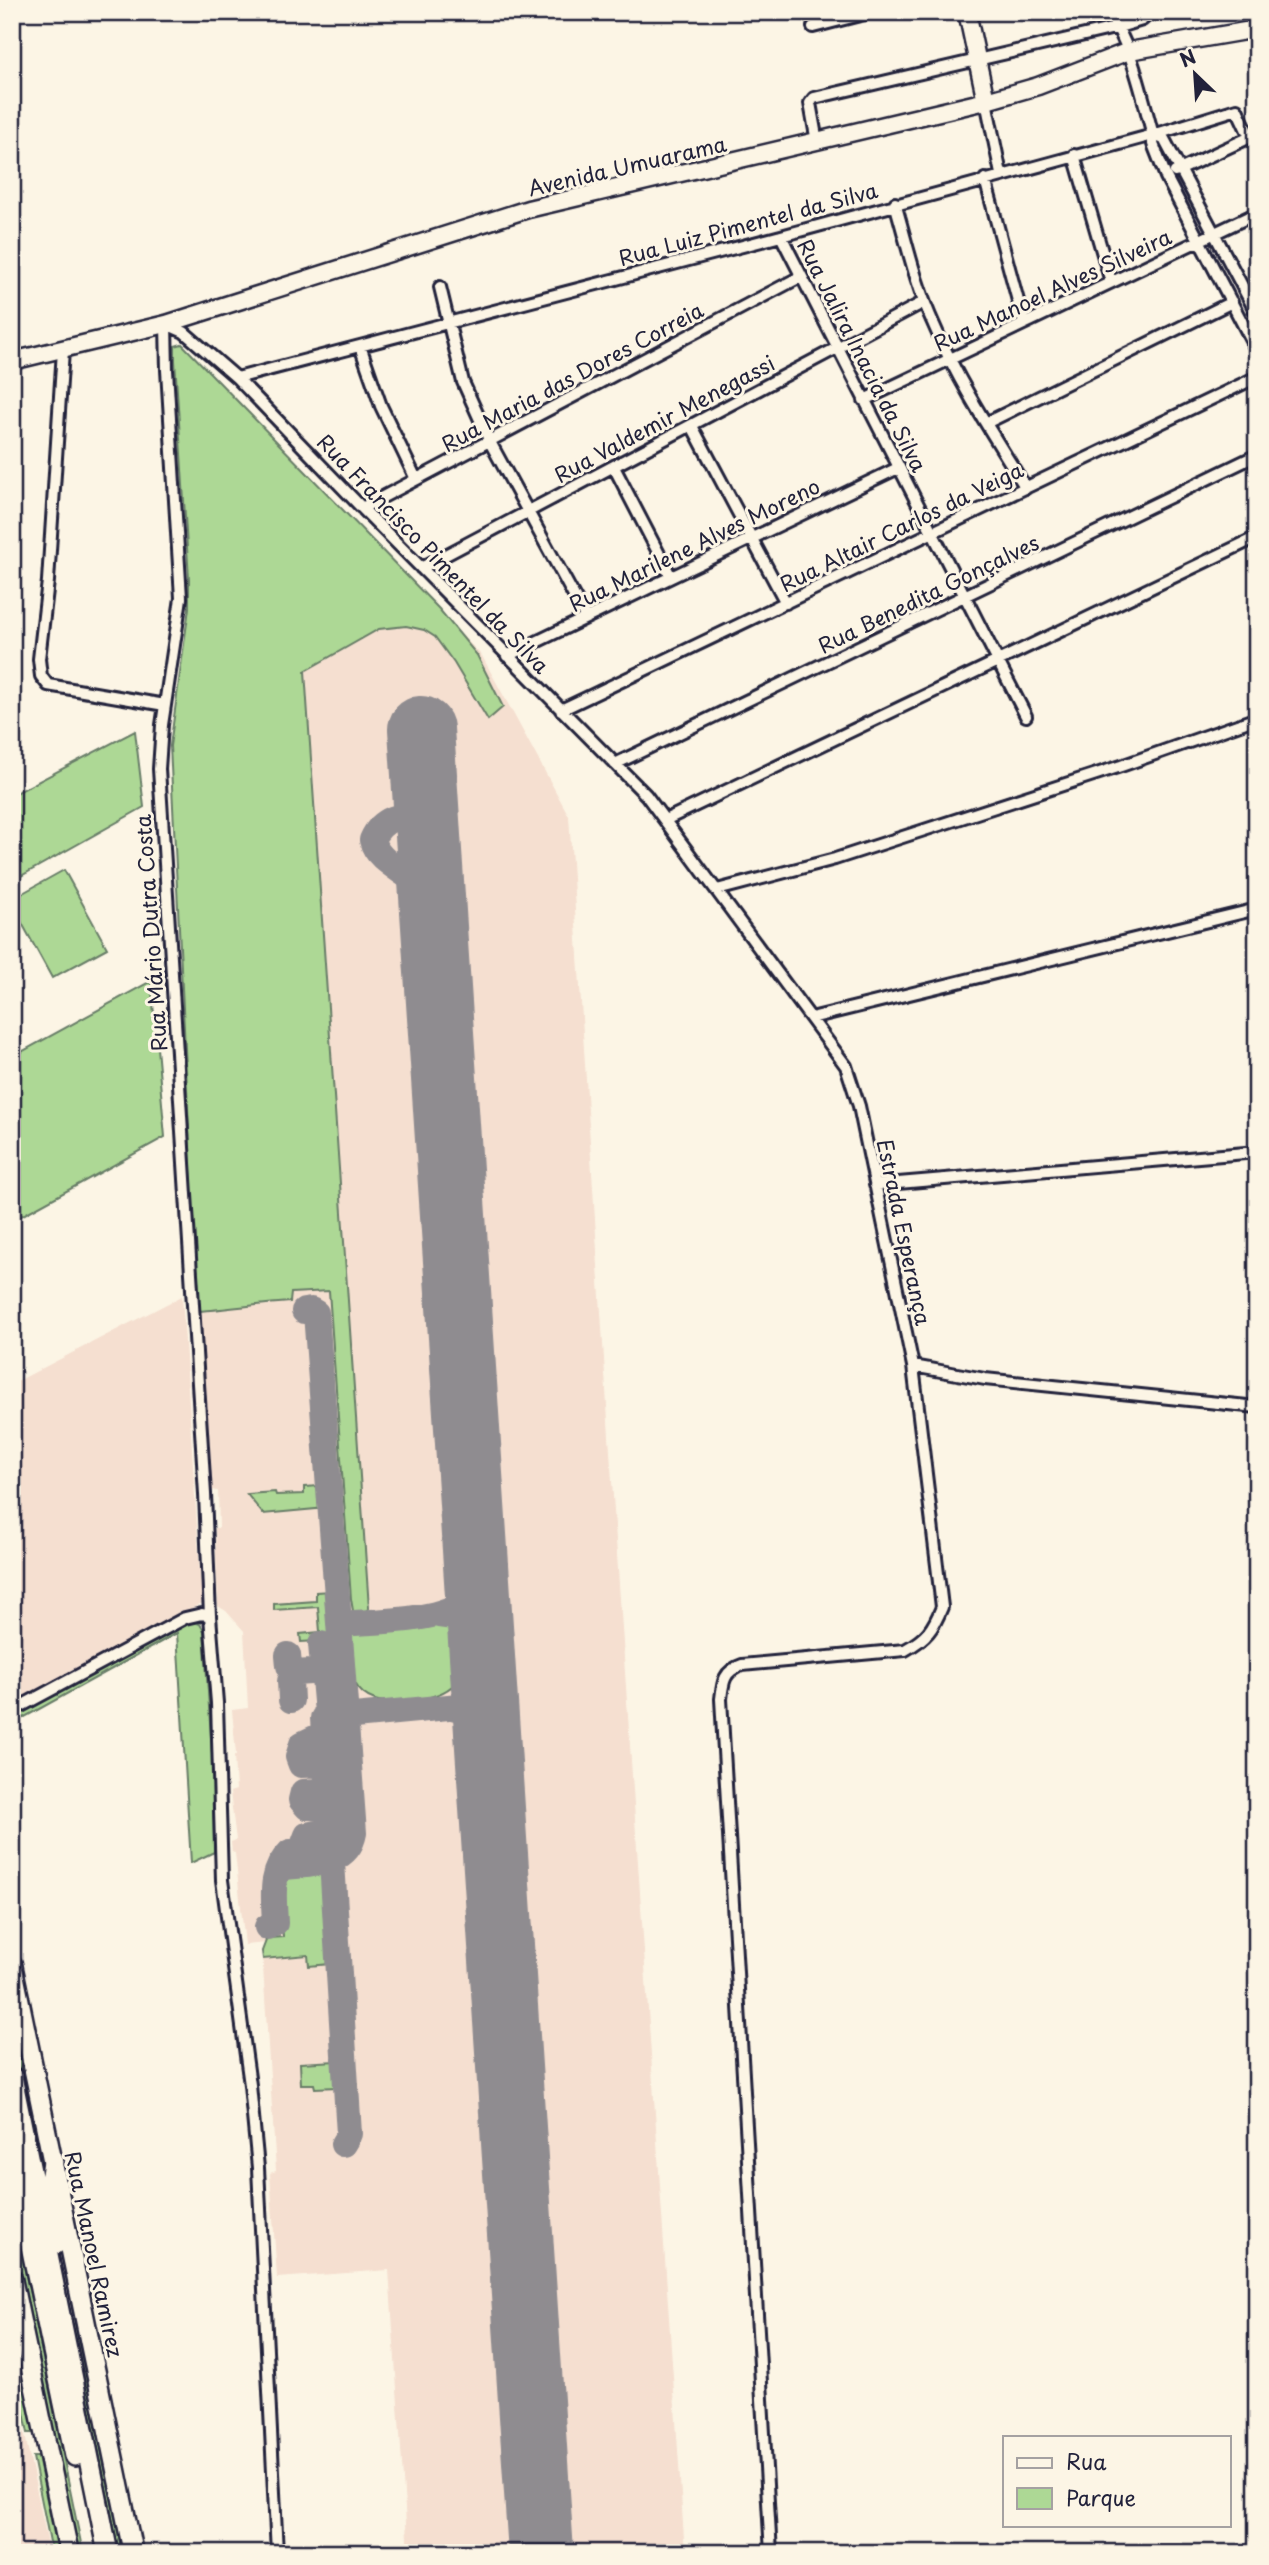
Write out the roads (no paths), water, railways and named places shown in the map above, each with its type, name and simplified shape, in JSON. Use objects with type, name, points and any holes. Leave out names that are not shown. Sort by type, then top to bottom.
[{"type":"highway","points":[[12,2077],[108,2553]]},
{"type":"highway","points":[[12,2155],[94,2553]]},
{"type":"highway","points":[[53,2161],[51,2175],[56,2240],[78,2354],[79,2404]]},
{"type":"main road","name":"Rua Manoel Ramirez","points":[[12,1964],[133,2553]]},
{"type":"main road","points":[[12,2278],[69,2553]]},
{"type":"street","points":[[813,27],[872,12]]},
{"type":"street","points":[[967,12],[1002,174]]},
{"type":"street","points":[[1108,12],[1119,27],[1129,51],[1153,135],[1153,144],[1166,177],[1257,351]]},
{"type":"street","points":[[817,142],[810,103],[814,98],[1119,27],[1142,20],[1151,12]]},
{"type":"street","name":"Avenida Umuarama","points":[[12,361],[166,324],[528,209],[986,101],[1038,86],[1129,51],[1257,29]]},
{"type":"street","name":"Rua Luiz Pimentel da Silva","points":[[237,378],[781,236],[1153,135],[1237,109],[1253,135]]},
{"type":"street","points":[[1153,135],[1164,139],[1257,314]]},
{"type":"street","points":[[1166,177],[1253,135]]},
{"type":"street","points":[[1074,155],[1111,282]]},
{"type":"street","points":[[985,179],[1024,323]]},
{"type":"street","points":[[895,203],[924,302],[950,358],[986,424],[1026,488]]},
{"type":"street","name":"Rua Manoel Alves Silveira","points":[[864,400],[1257,213]]},
{"type":"street","name":"Rua Jalira Inacia da Silva","points":[[781,236],[1026,716]]},
{"type":"street","name":"Rua Maria das Dores Correia","points":[[362,508],[800,276]]},
{"type":"street","points":[[440,287],[463,382],[490,442],[586,618]]},
{"type":"street","name":"Rua Valdemir Menegassi","points":[[421,568],[924,302]]},
{"type":"street","points":[[986,424],[1231,302]]},
{"type":"street","name":"Rua Francisco Pimentel da Silva","points":[[166,324],[184,332],[237,378],[646,795],[665,820]]},
{"type":"street","name":"Rua Mário Dutra Costa","points":[[166,324],[181,598],[165,705],[159,769],[205,1494],[210,1616],[218,1703],[222,1880],[250,2085],[258,2168],[277,2553]]},
{"type":"street","points":[[360,346],[381,406],[416,479]]},
{"type":"street","points":[[63,350],[48,581],[39,659],[41,676],[48,685],[165,705]]},
{"type":"street","name":"Rua Altair Carlos da Veiga","points":[[561,710],[1257,377]]},
{"type":"street","points":[[692,426],[786,603]]},
{"type":"street","name":"Rua Benedita Gonçalves","points":[[615,764],[1257,455]]},
{"type":"street","points":[[614,467],[671,578]]},
{"type":"street","name":"Rua Marilene Alves Moreno","points":[[507,656],[898,468]]},
{"type":"street","points":[[665,820],[1257,537]]},
{"type":"street","points":[[717,890],[835,859],[1121,766],[1257,718]]},
{"type":"street","name":"Estrada Esperança","points":[[665,820],[846,1066],[859,1106],[913,1366],[942,1607],[933,1630],[919,1643],[905,1650],[742,1665],[732,1668],[722,1682],[771,2553]]},
{"type":"street","points":[[811,1018],[1257,909]]},
{"type":"street","points":[[875,1185],[1257,1152]]},
{"type":"street","points":[[913,1366],[985,1379],[1257,1407]]},
{"type":"street","points":[[12,1711],[185,1618],[194,1615],[210,1616]]}]
